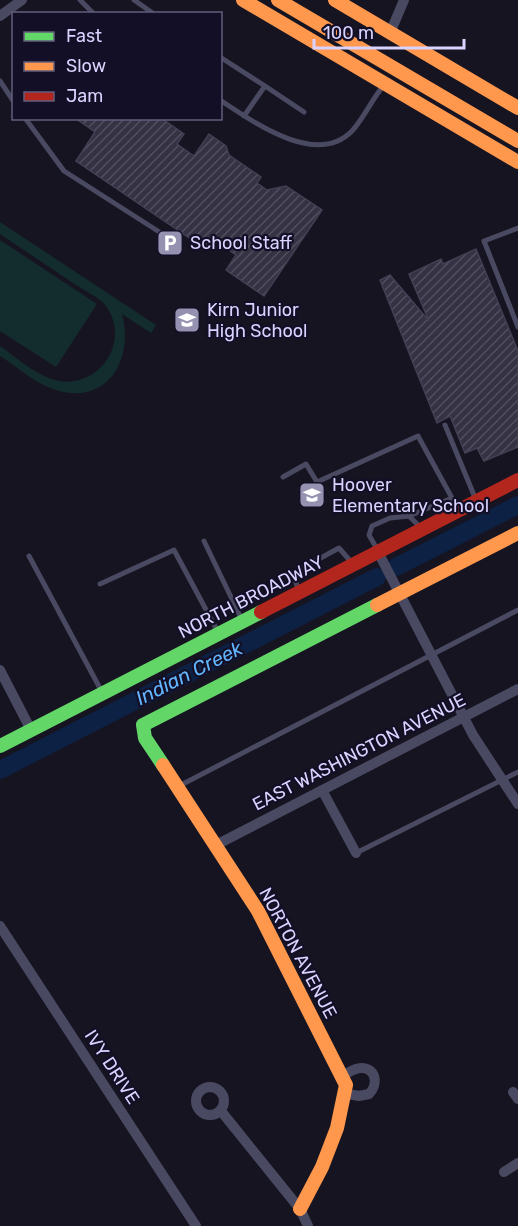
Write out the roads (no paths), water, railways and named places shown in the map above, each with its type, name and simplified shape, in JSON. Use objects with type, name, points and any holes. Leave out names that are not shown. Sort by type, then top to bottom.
[{"type":"main road","points":[[243,0],[518,162]]},
{"type":"main road","points":[[278,0],[518,141]]},
{"type":"main road","points":[[335,0],[518,108]]},
{"type":"main road","name":"NORTH BROADWAY","points":[[0,746],[422,529],[456,504],[477,501],[518,480]]},
{"type":"main road","points":[[400,594],[518,533]]},
{"type":"main road","name":"NORTON AVENUE","points":[[348,1094],[342,1076],[258,911],[145,738],[143,725],[400,594]]},
{"type":"main road","points":[[300,1209],[310,1196],[348,1094]]},
{"type":"street","points":[[390,33],[404,0]]},
{"type":"street","points":[[0,16],[16,2]]},
{"type":"street","points":[[378,552],[463,717],[518,804]]},
{"type":"street","points":[[0,670],[31,730]]},
{"type":"street","name":"EAST WASHINGTON AVENUE","points":[[216,845],[518,689]]},
{"type":"street","points":[[322,790],[356,853]]},
{"type":"street","name":"IVY DRIVE","points":[[0,926],[195,1226]]},
{"type":"street","points":[[342,1076],[358,1068],[364,1068],[375,1080],[375,1085],[369,1094],[359,1096],[348,1094]]},
{"type":"street","points":[[220,1111],[300,1209],[308,1226]]},
{"type":"street","points":[[504,1172],[518,1163]]},
{"type":"lane","points":[[80,0],[92,12]]},
{"type":"lane","points":[[134,0],[151,12]]},
{"type":"lane","points":[[222,58],[303,112]]},
{"type":"lane","points":[[0,81],[12,99]]},
{"type":"lane","points":[[222,101],[270,132],[310,145],[331,143],[351,132],[385,84]]},
{"type":"lane","points":[[244,116],[265,86]]},
{"type":"lane","points":[[26,120],[64,171],[175,242]]},
{"type":"lane","points":[[518,228],[484,242],[518,327]]},
{"type":"lane","points":[[445,425],[477,501]]},
{"type":"lane","points":[[283,477],[306,464],[317,482],[418,436],[456,504],[409,516],[390,518],[372,526],[369,535],[378,552]]},
{"type":"lane","points":[[409,516],[422,529]]},
{"type":"lane","points":[[204,541],[243,621]]},
{"type":"lane","points":[[300,592],[292,573],[327,553],[339,548],[353,565]]},
{"type":"lane","points":[[100,584],[174,550],[218,634]]},
{"type":"lane","points":[[29,556],[103,693]]},
{"type":"lane","points":[[177,787],[518,610]]},
{"type":"lane","points":[[356,853],[518,772]]},
{"type":"waterway","name":"Indian Creek","points":[[396,567],[518,505]]},
{"type":"waterway","name":"Indian Creek","points":[[0,770],[377,577]]},
{"type":"place","name":"School Staff","points":[[170,243]]},
{"type":"place","name":"Kirn Junior High School","points":[[187,320]]},
{"type":"place","name":"Hoover Elementary School","points":[[312,495]]}]
